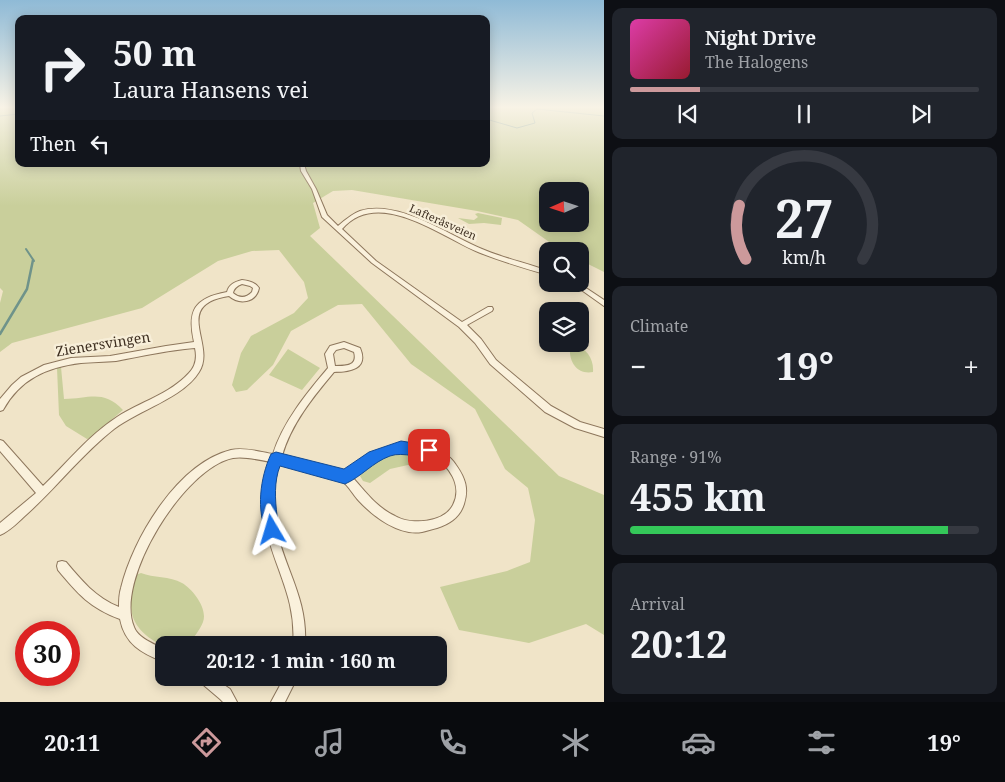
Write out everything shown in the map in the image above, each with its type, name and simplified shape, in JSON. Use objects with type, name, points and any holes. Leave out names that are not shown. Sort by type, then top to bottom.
[{"type":"street","points":[[302,167],[304,176],[314,190],[322,213],[330,223],[374,262],[462,325],[478,341],[493,362],[548,409],[578,425],[604,433]]},
{"type":"street","name":"Lafteråsveien","points":[[339,229],[352,217],[366,211],[396,214],[412,218],[481,251],[539,270]]},
{"type":"street","points":[[587,292],[604,304]]},
{"type":"street","points":[[0,530],[42,492],[102,432],[137,409],[168,394],[190,377],[196,370],[201,352],[194,326],[195,313],[200,306],[211,298],[230,294]]},
{"type":"street","points":[[462,325],[490,309]]},
{"type":"street","name":"Zienersvingen","points":[[0,407],[3,400],[15,386],[39,370],[84,360],[116,358],[169,347],[198,345]]},
{"type":"street","points":[[300,636],[297,606],[275,544],[269,516],[268,490],[270,472],[282,439],[310,395],[332,369]]},
{"type":"street","points":[[0,444],[42,492]]},
{"type":"street","points":[[155,651],[140,643],[129,631],[124,615],[125,592],[136,558],[165,509],[198,472],[215,461],[235,454],[250,454],[276,458],[345,477],[364,499],[383,516],[400,524],[421,527],[439,523],[448,517],[457,508],[462,490],[461,480],[451,462],[436,452],[424,449],[401,448],[389,450],[374,456],[345,477]]},
{"type":"street","points":[[62,566],[75,583],[94,602],[124,615]]},
{"type":"street","points":[[214,686],[225,694],[230,702]]},
{"type":"street","points":[[278,702],[287,686]]},
{"type":"green space","points":[[0,141],[15,141],[15,167],[490,167],[490,141],[604,141],[604,272],[589,264],[589,242],[549,242],[518,220],[477,211],[352,190],[333,191],[313,203],[320,228],[310,236],[559,476],[604,495],[604,635],[586,624],[529,643],[459,630],[440,587],[507,571],[530,562],[535,520],[528,488],[505,469],[475,409],[411,364],[362,304],[338,305],[291,331],[273,365],[247,390],[236,392],[232,385],[241,353],[251,336],[294,313],[308,298],[304,282],[279,250],[252,251],[218,261],[142,308],[12,343],[0,352],[0,303],[3,291],[0,288]]},
{"type":"green space","points":[[475,214],[502,218],[501,225],[469,224],[458,218],[474,220],[478,217]]},
{"type":"green space","points":[[288,349],[320,368],[302,390],[269,375]]},
{"type":"green space","points":[[570,352],[586,352],[591,359],[593,372],[579,370],[573,363]]},
{"type":"green space","points":[[61,367],[64,399],[102,397],[116,403],[123,410],[90,438],[87,439],[66,426],[59,415],[57,368]]},
{"type":"green space","points":[[414,451],[431,455],[435,459],[390,469],[370,483],[363,481],[360,476],[376,460],[390,454]]},
{"type":"green space","points":[[141,573],[177,581],[186,586],[195,595],[204,617],[194,636],[155,636],[155,641],[144,633],[133,618],[131,609],[135,575]]},
{"type":"waterway","points":[[26,249],[34,261]]},
{"type":"waterway","points":[[0,334],[27,289],[33,260]]},
{"type":"route","points":[[272,530],[269,516],[268,490],[270,472],[276,458],[345,477],[374,456],[389,450],[401,448],[429,450]]}]
